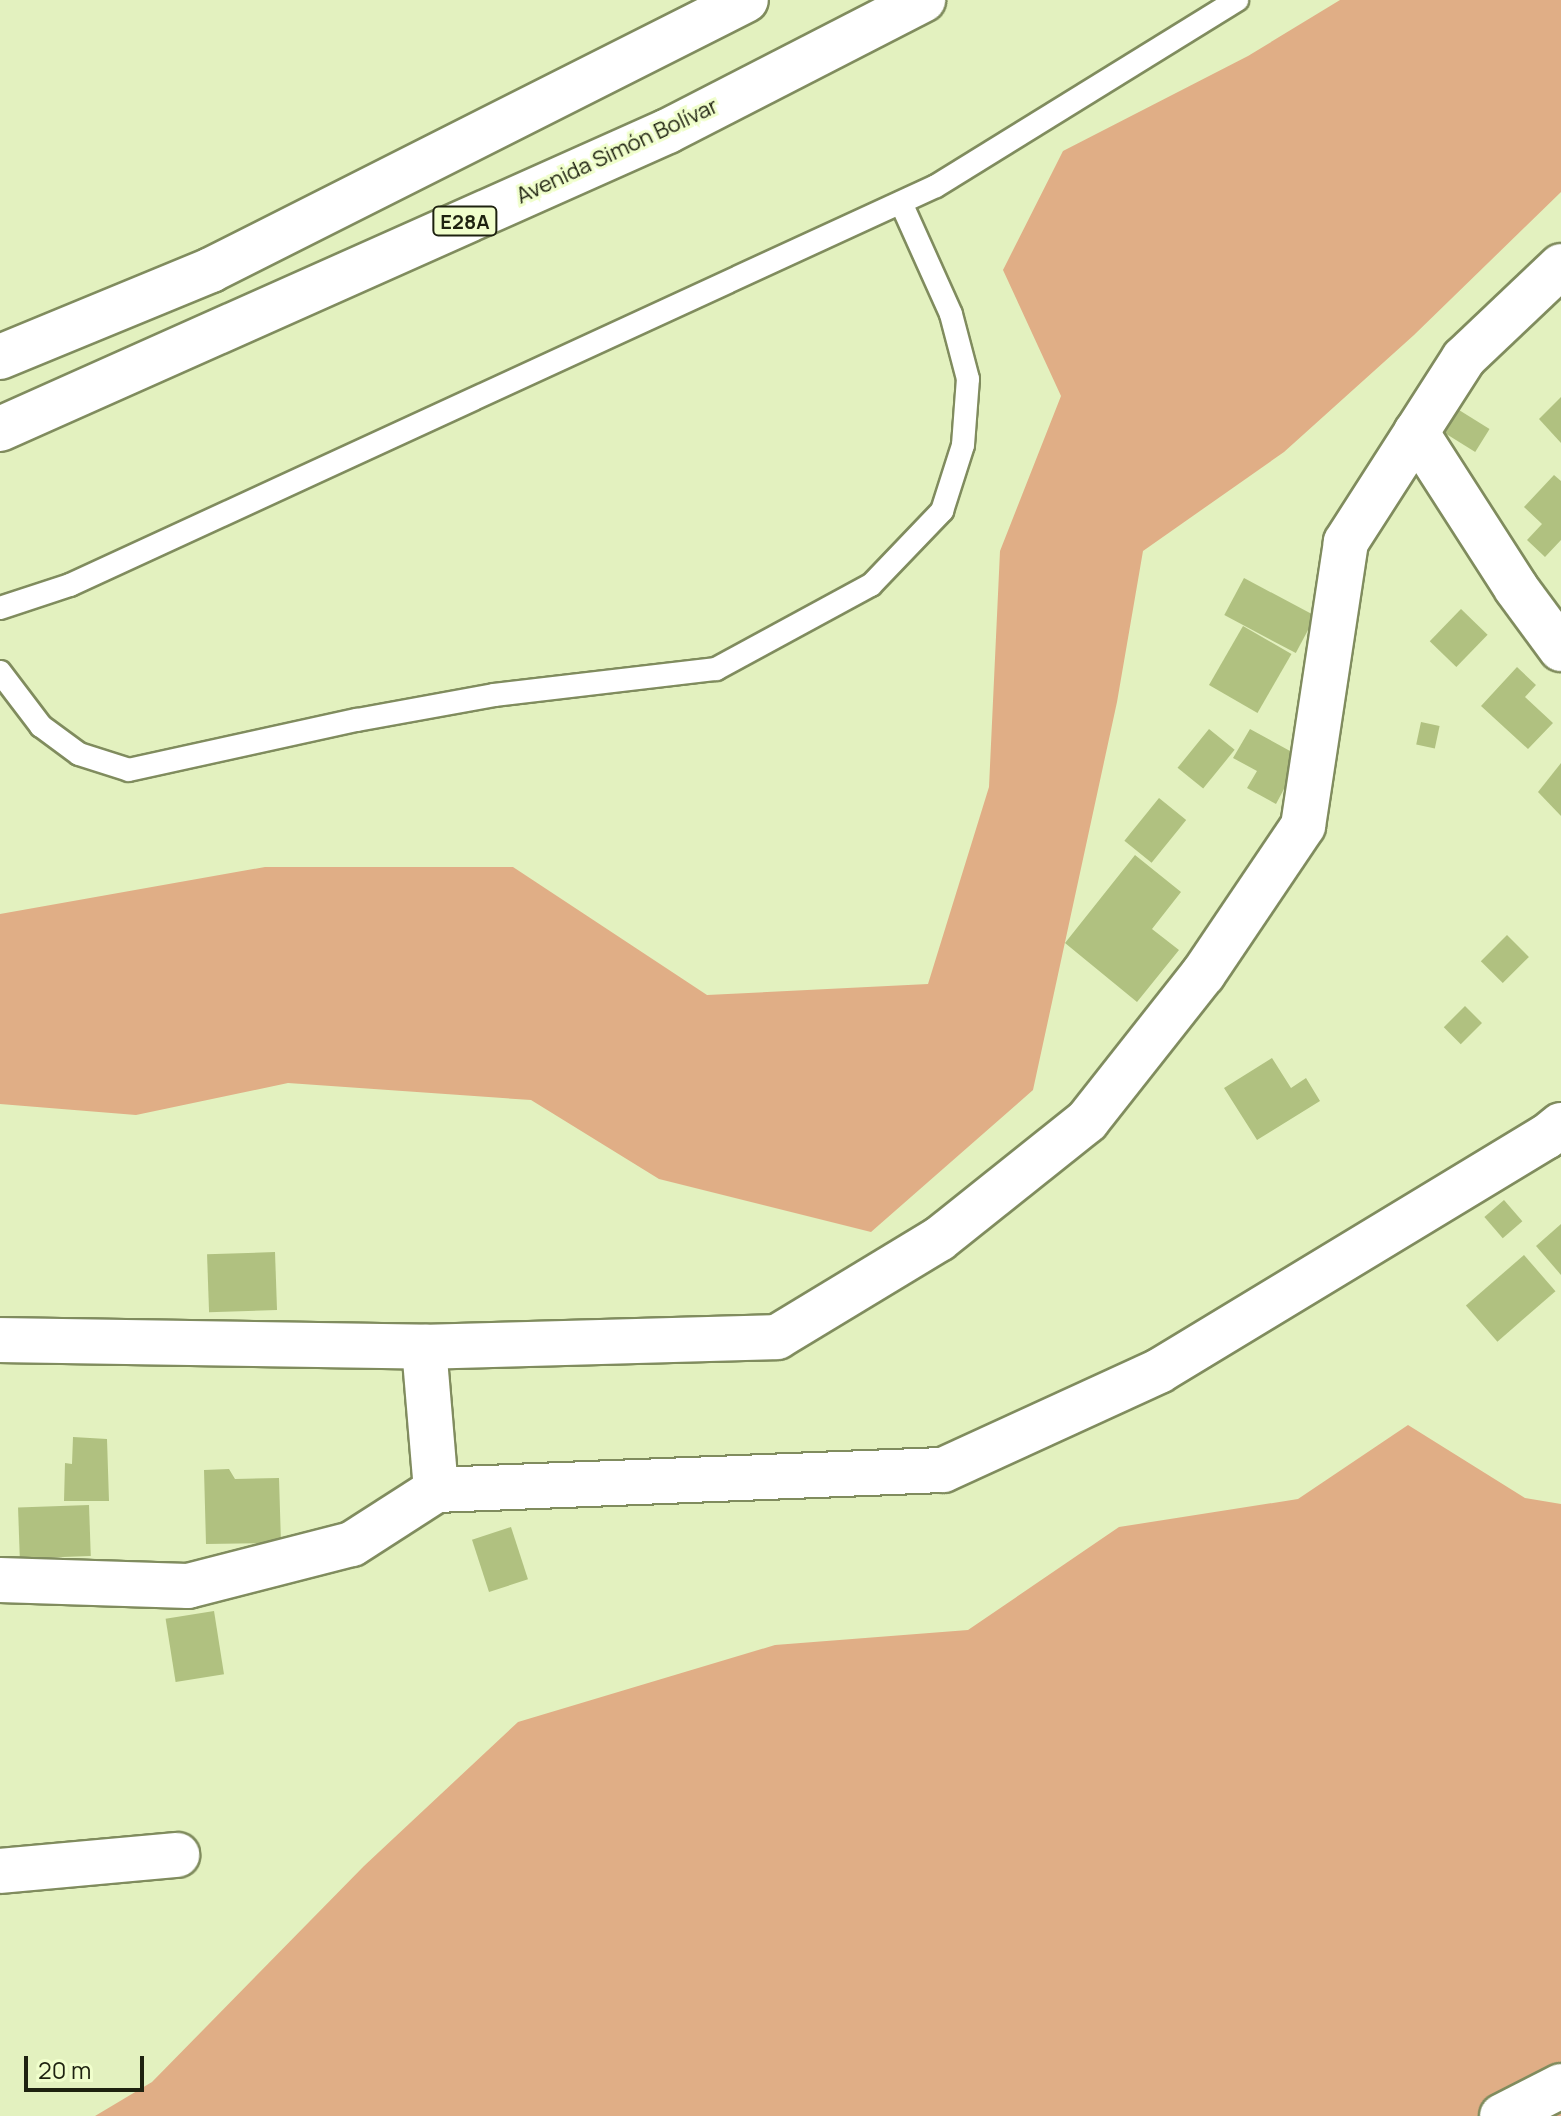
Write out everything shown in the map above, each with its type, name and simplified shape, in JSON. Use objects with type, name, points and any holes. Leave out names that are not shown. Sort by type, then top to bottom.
[{"type":"main road","points":[[0,357],[211,270],[746,0]]},
{"type":"main road","name":"Avenida Simón Bolívar","points":[[0,429],[668,131],[923,0]]},
{"type":"main road","points":[[0,1340],[424,1347],[777,1337],[939,1239],[1087,1121],[1203,974],[1303,826],[1346,542],[1464,358],[1561,266]]},
{"type":"main road","points":[[1416,432],[1516,588],[1561,649]]},
{"type":"main road","points":[[0,1580],[188,1586],[352,1544],[436,1490],[943,1470],[1159,1371],[1546,1137],[1561,1125]]},
{"type":"main road","points":[[424,1347],[436,1490]]},
{"type":"main road","points":[[0,1871],[177,1855]]},
{"type":"main road","points":[[1502,2116],[1561,2086]]},
{"type":"lane","points":[[0,608],[70,585],[936,186],[1237,0]]},
{"type":"lane","points":[[0,672],[41,726],[79,754],[129,770],[357,720],[494,695],[716,669],[871,585],[942,511],[963,445],[968,379],[951,314],[901,203]]},
{"type":"shaded area","points":[[1340,0],[1561,0],[1561,192],[1414,335],[1284,452],[1143,551],[1117,702],[1033,1090],[871,1232],[659,1179],[531,1100],[288,1083],[136,1115],[0,1104],[0,914],[265,867],[513,867],[707,995],[928,984],[989,787],[1000,551],[1061,396],[1003,270],[1063,151],[1248,56]]},
{"type":"shaded area","points":[[1408,1425],[1525,1498],[1561,1504],[1561,2116],[95,2116],[152,2082],[364,1866],[518,1722],[775,1645],[968,1630],[1119,1527],[1298,1499]]},
{"type":"building","points":[[1561,397],[1561,443],[1539,419]]},
{"type":"building","points":[[1459,410],[1490,429],[1475,452],[1445,433]]},
{"type":"building","points":[[1554,475],[1561,481],[1561,540],[1545,557],[1527,540],[1542,524],[1524,507]]},
{"type":"building","points":[[1244,578],[1316,616],[1296,653],[1224,615]]},
{"type":"building","points":[[1461,609],[1488,635],[1456,667],[1430,641]]},
{"type":"building","points":[[1243,626],[1291,654],[1257,713],[1209,685]]},
{"type":"building","points":[[1517,667],[1536,685],[1525,697],[1553,723],[1528,749],[1481,706]]},
{"type":"building","points":[[1421,722],[1440,726],[1435,748],[1416,744]]},
{"type":"building","points":[[1209,729],[1235,750],[1203,789],[1178,768]]},
{"type":"building","points":[[1250,729],[1301,757],[1276,804],[1247,788],[1257,771],[1233,758]]},
{"type":"building","points":[[1561,763],[1561,816],[1538,792]]},
{"type":"building","points":[[1159,798],[1186,820],[1152,863],[1124,841]]},
{"type":"building","points":[[1135,855],[1181,892],[1152,929],[1179,950],[1137,1002],[1065,943]]},
{"type":"building","points":[[1507,935],[1529,957],[1503,983],[1481,961]]},
{"type":"building","points":[[1465,1006],[1482,1023],[1461,1044],[1444,1027]]},
{"type":"building","points":[[1272,1058],[1291,1088],[1306,1078],[1320,1101],[1257,1140],[1224,1088]]},
{"type":"building","points":[[1504,1200],[1522,1221],[1503,1238],[1484,1217]]},
{"type":"building","points":[[1561,1224],[1561,1275],[1536,1246]]},
{"type":"building","points":[[275,1252],[277,1310],[209,1312],[207,1254]]},
{"type":"building","points":[[1524,1255],[1555,1291],[1497,1342],[1466,1306]]},
{"type":"building","points":[[73,1437],[107,1439],[109,1501],[64,1501],[65,1463],[72,1464]]},
{"type":"building","points":[[229,1469],[235,1479],[279,1478],[281,1543],[206,1544],[204,1470]]},
{"type":"building","points":[[89,1505],[91,1556],[20,1558],[18,1507]]},
{"type":"building","points":[[511,1527],[528,1579],[489,1592],[472,1540]]},
{"type":"building","points":[[214,1611],[224,1674],[176,1682],[166,1619]]}]
